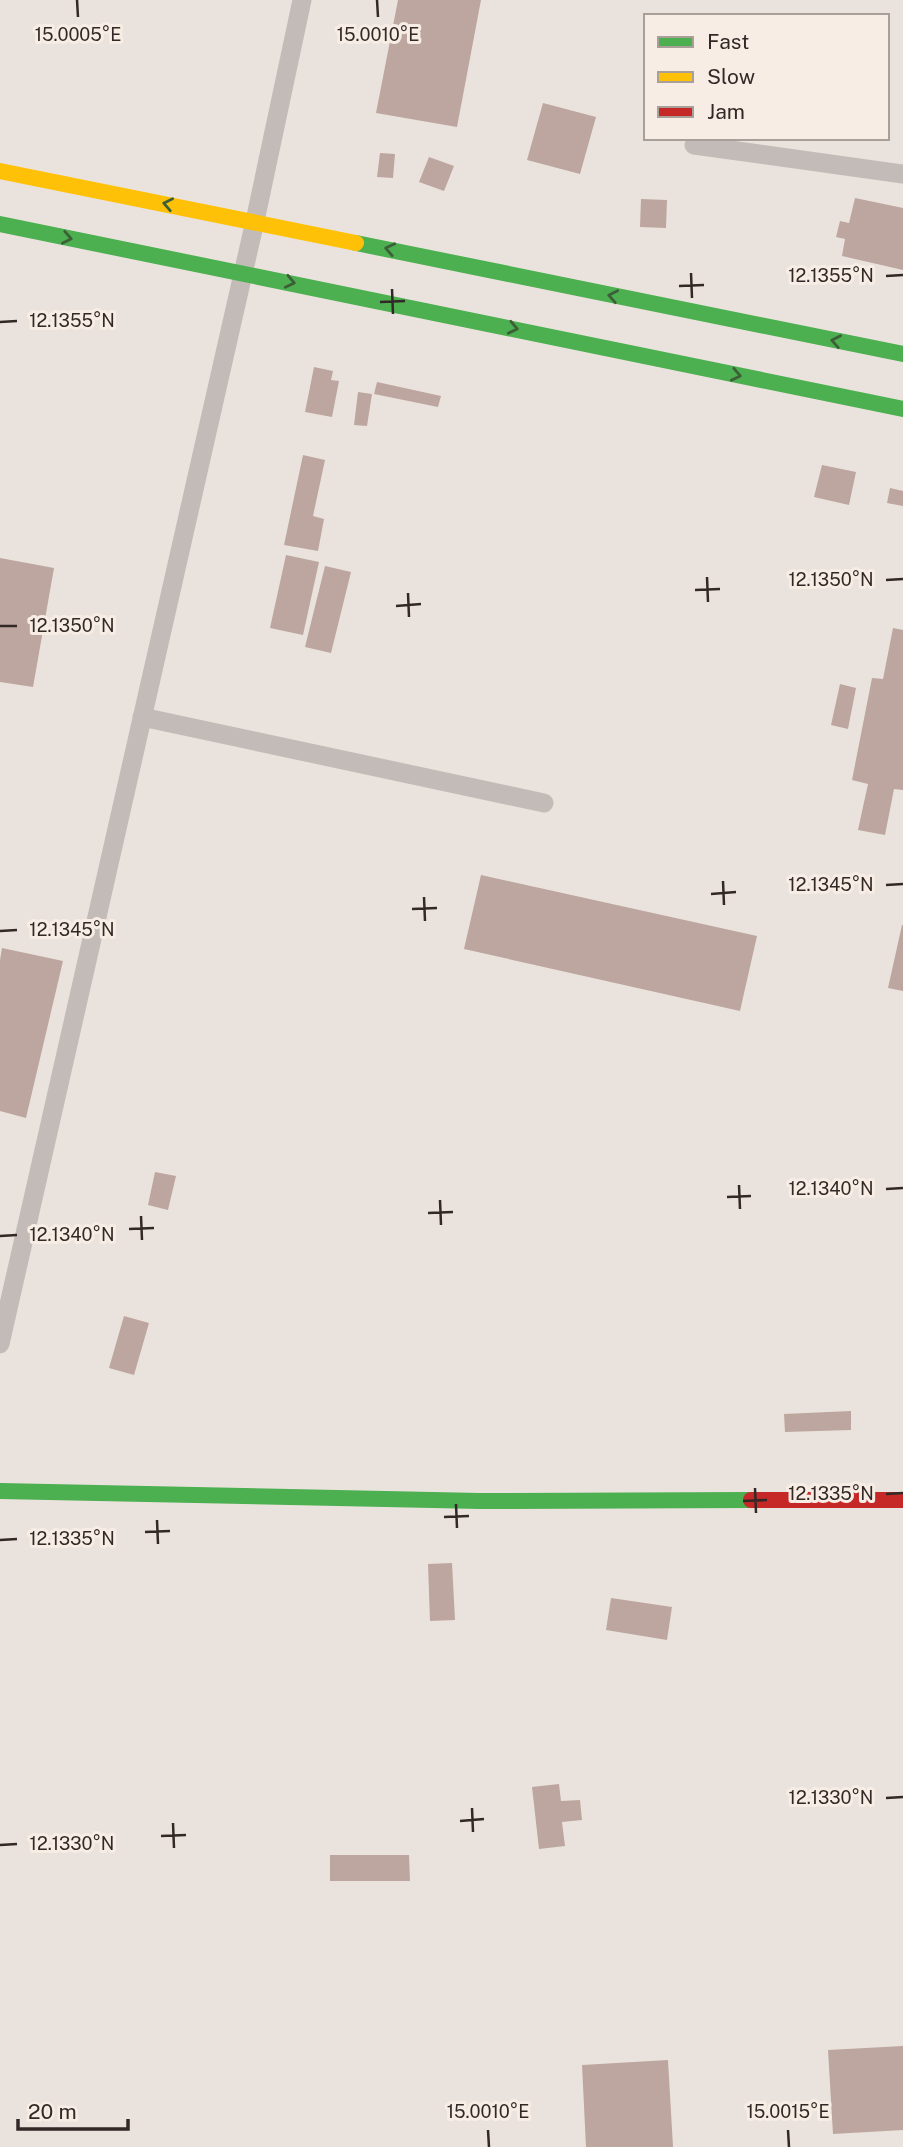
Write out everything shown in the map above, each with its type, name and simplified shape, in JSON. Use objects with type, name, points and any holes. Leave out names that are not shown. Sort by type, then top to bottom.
[{"type":"street","points":[[0,171],[903,354]]},
{"type":"street","points":[[0,224],[903,410]]},
{"type":"street","points":[[0,1491],[480,1501],[903,1500]]},
{"type":"lane","points":[[0,1343],[244,273],[302,0]]},
{"type":"lane","points":[[694,145],[903,174]]},
{"type":"lane","points":[[142,717],[544,803]]},
{"type":"building","points":[[398,0],[481,0],[457,127],[376,113]]},
{"type":"building","points":[[543,103],[596,117],[580,174],[527,160]]},
{"type":"building","points":[[380,153],[395,154],[393,178],[377,177]]},
{"type":"building","points":[[429,157],[454,166],[444,191],[419,182]]},
{"type":"building","points":[[855,198],[903,208],[903,270],[842,256],[845,239],[836,237],[840,221],[849,223]]},
{"type":"building","points":[[641,199],[667,200],[666,228],[640,227]]},
{"type":"building","points":[[314,367],[333,371],[331,380],[339,381],[332,417],[305,412]]},
{"type":"building","points":[[377,382],[441,396],[438,407],[374,394]]},
{"type":"building","points":[[358,392],[372,394],[367,426],[354,425]]},
{"type":"building","points":[[303,455],[325,460],[313,516],[324,519],[318,551],[284,545]]},
{"type":"building","points":[[822,465],[856,472],[849,505],[814,497]]},
{"type":"building","points":[[890,488],[903,491],[903,506],[887,503]]},
{"type":"building","points":[[286,555],[319,562],[303,635],[270,628]]},
{"type":"building","points":[[0,558],[54,568],[33,687],[0,682]]},
{"type":"building","points":[[325,566],[351,572],[331,653],[305,647]]},
{"type":"building","points":[[893,628],[903,630],[903,790],[894,789],[885,835],[858,830],[868,784],[852,780],[872,678],[883,679]]},
{"type":"building","points":[[840,684],[856,688],[848,729],[831,725]]},
{"type":"building","points":[[481,875],[757,936],[740,1011],[464,949]]},
{"type":"building","points":[[903,925],[903,991],[888,988]]},
{"type":"building","points":[[2,948],[63,961],[26,1118],[0,1111]]},
{"type":"building","points":[[155,1172],[176,1176],[168,1210],[148,1205]]},
{"type":"building","points":[[124,1316],[149,1323],[134,1375],[109,1368]]},
{"type":"building","points":[[851,1411],[851,1430],[785,1432],[784,1414]]},
{"type":"building","points":[[452,1563],[455,1620],[430,1621],[428,1564]]},
{"type":"building","points":[[611,1598],[672,1607],[667,1640],[606,1630]]},
{"type":"building","points":[[559,1784],[561,1801],[580,1800],[582,1820],[562,1822],[565,1846],[539,1849],[532,1787]]},
{"type":"building","points":[[330,1855],[409,1855],[410,1881],[330,1881]]},
{"type":"building","points":[[903,2046],[903,2130],[833,2134],[828,2050]]},
{"type":"building","points":[[668,2060],[673,2147],[586,2147],[582,2065]]},
{"type":"traffic: fast","points":[[0,224],[903,409]]},
{"type":"traffic: fast","points":[[356,243],[903,354]]},
{"type":"traffic: fast","points":[[0,1491],[480,1501],[751,1500]]},
{"type":"traffic: slow","points":[[0,171],[356,243]]},
{"type":"traffic: jam","points":[[751,1500],[903,1500]]}]
